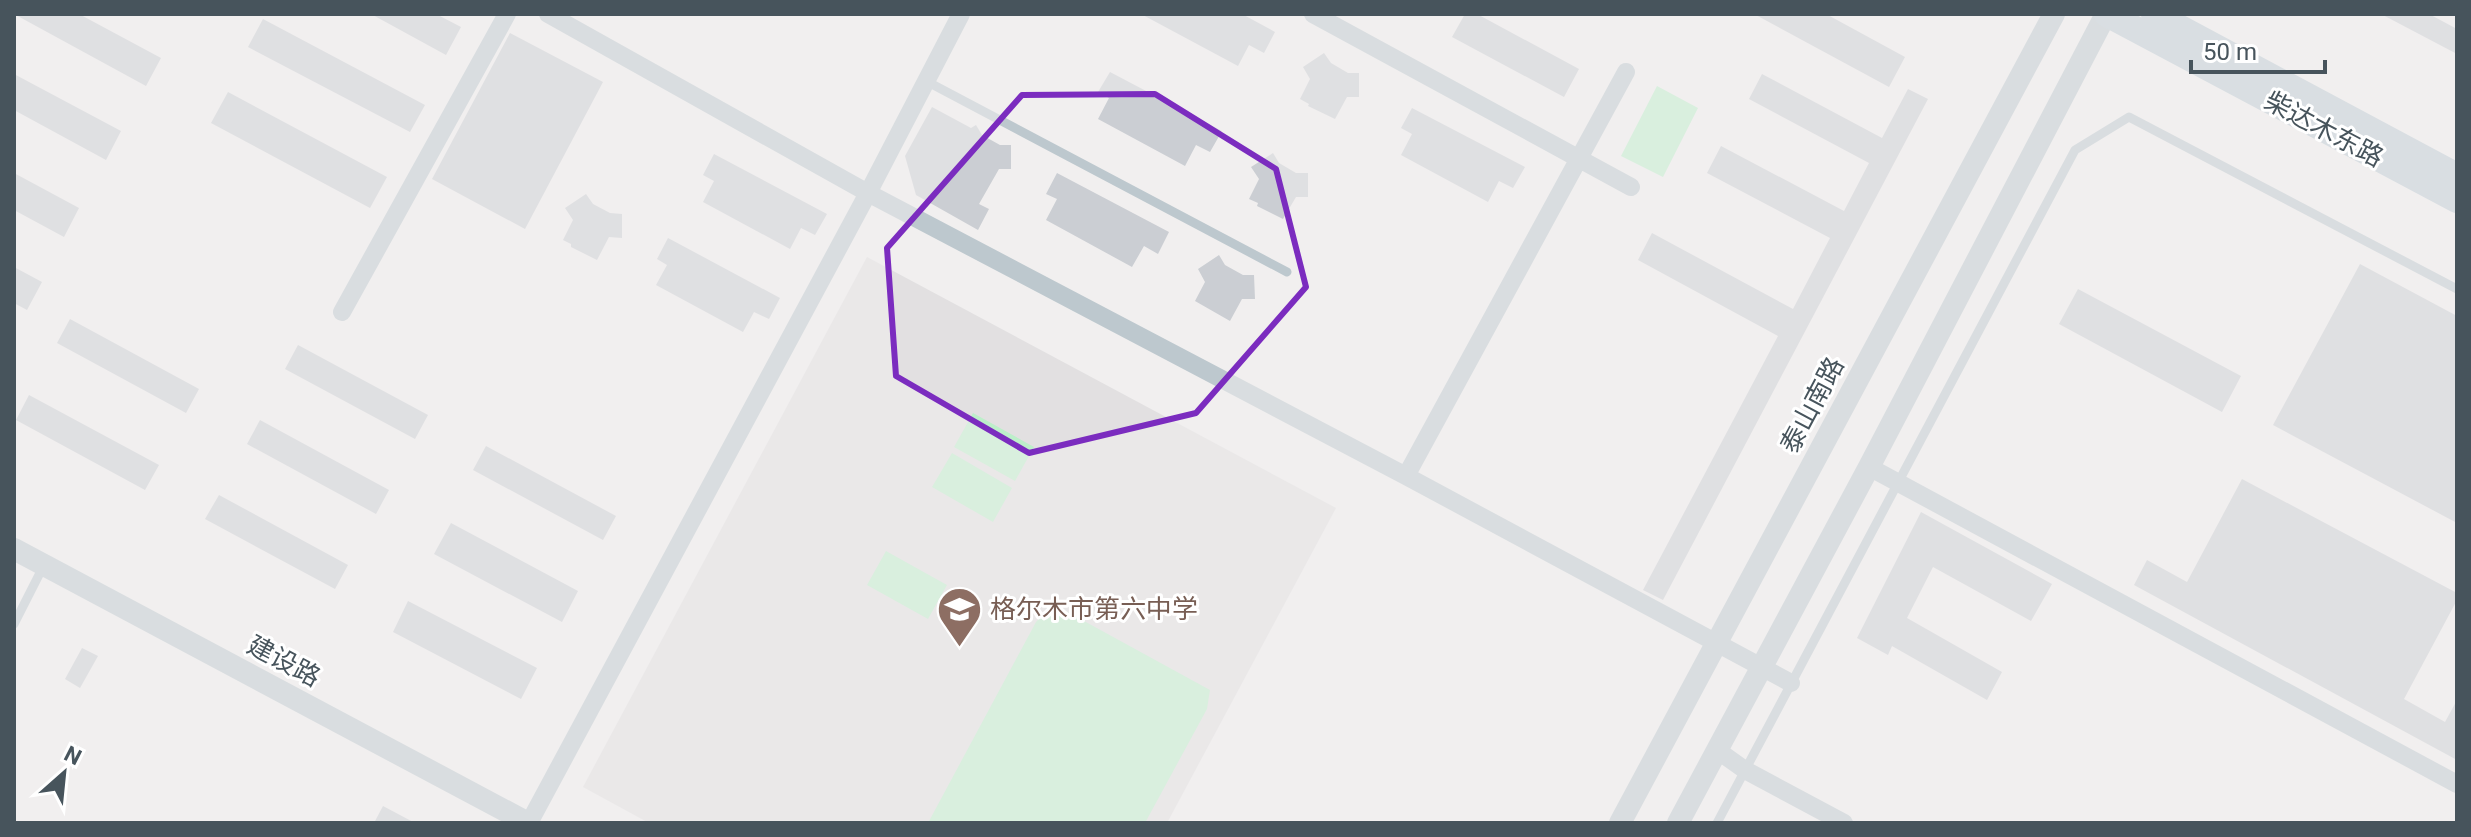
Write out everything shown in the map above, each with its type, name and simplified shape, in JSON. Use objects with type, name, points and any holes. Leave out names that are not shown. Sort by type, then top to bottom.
[{"type":"main road","name":"柴达木东路","points":[[2106,14],[2457,200]]},
{"type":"main road","name":"柴达木东路","points":[[2154,14],[2457,176]]},
{"type":"street","points":[[342,312],[507,14]]},
{"type":"street","points":[[548,14],[868,193],[1791,683]]},
{"type":"street","points":[[529,823],[961,14]]},
{"type":"street","points":[[1313,14],[1631,187]]},
{"type":"street","name":"泰山南路","points":[[1620,823],[2054,14]]},
{"type":"street","points":[[1678,823],[2106,14]]},
{"type":"street","points":[[1406,476],[1626,72]]},
{"type":"street","points":[[1869,467],[2457,784]]},
{"type":"street","name":"建设路","points":[[14,549],[529,823]]},
{"type":"street","points":[[1717,750],[1745,770],[1844,823]]},
{"type":"lane","points":[[926,81],[1287,272]]},
{"type":"lane","points":[[1717,823],[2075,150],[2129,117],[2457,289]]},
{"type":"lane","points":[[14,624],[44,565]]},
{"type":"highlighted area","points":[[1155,94],[1276,169],[1306,287],[1196,413],[1029,453],[896,376],[887,248],[1022,95]]},
{"type":"shaded area","name":"格尔木市第六中学","points":[[867,257],[1336,508],[1167,823],[649,823],[583,787]]},
{"type":"green space","points":[[1657,86],[1698,108],[1663,177],[1621,156]]},
{"type":"green space","points":[[973,413],[1034,447],[1015,481],[954,447]]},
{"type":"green space","points":[[952,453],[1012,488],[993,522],[932,487]]},
{"type":"green space","points":[[886,551],[947,585],[928,619],[867,585]]},
{"type":"green space","points":[[1053,604],[1210,690],[1207,709],[1145,823],[928,823],[1036,622]]},
{"type":"building","points":[[14,14],[79,14],[161,58],[146,86]]},
{"type":"building","points":[[371,14],[436,14],[461,27],[446,55]]},
{"type":"building","points":[[1141,14],[1242,14],[1275,32],[1264,53],[1249,45],[1238,66]]},
{"type":"building","points":[[1465,14],[1477,14],[1579,69],[1564,97],[1452,37]]},
{"type":"building","points":[[1754,14],[1826,14],[1905,57],[1889,87]]},
{"type":"building","points":[[2381,14],[2429,14],[2457,29],[2457,54]]},
{"type":"building","points":[[263,19],[425,105],[410,132],[248,47]]},
{"type":"building","points":[[510,33],[603,82],[525,229],[432,179]]},
{"type":"building","points":[[1324,53],[1331,63],[1348,73],[1359,73],[1359,97],[1347,97],[1335,119],[1300,99],[1310,79],[1303,67]]},
{"type":"building","points":[[1110,72],[1222,131],[1210,152],[1196,145],[1185,166],[1098,119],[1109,98],[1098,92]]},
{"type":"building","points":[[14,74],[121,131],[106,160],[14,110]]},
{"type":"building","points":[[1762,74],[1882,138],[1908,89],[1928,99],[1663,600],[1643,590],[1778,336],[1638,260],[1652,233],[1793,309],[1830,238],[1707,173],[1721,146],[1844,211],[1869,163],[1749,99]]},
{"type":"building","points":[[228,92],[387,177],[370,208],[211,123]]},
{"type":"building","points":[[932,107],[971,128],[976,125],[982,135],[1000,145],[1011,145],[1011,169],[999,169],[979,204],[989,209],[978,230],[916,195],[905,156]]},
{"type":"building","points":[[1412,108],[1525,167],[1513,188],[1499,181],[1488,202],[1401,155],[1412,134],[1401,128]]},
{"type":"building","points":[[1273,153],[1279,163],[1296,173],[1308,173],[1308,197],[1296,197],[1283,219],[1249,199],[1259,179],[1251,167]]},
{"type":"building","points":[[714,154],[827,214],[815,235],[801,228],[790,249],[703,202],[714,181],[703,175]]},
{"type":"building","points":[[14,173],[79,208],[64,237],[14,210]]},
{"type":"building","points":[[1057,173],[1169,232],[1158,254],[1144,246],[1132,267],[1046,220],[1057,199],[1046,194]]},
{"type":"building","points":[[586,194],[593,204],[610,213],[622,214],[622,238],[609,237],[597,260],[563,240],[573,220],[565,208]]},
{"type":"building","points":[[668,238],[780,298],[769,319],[754,312],[743,332],[656,285],[667,265],[657,259]]},
{"type":"building","points":[[1219,255],[1225,265],[1243,275],[1254,275],[1255,299],[1242,299],[1230,321],[1195,301],[1205,282],[1198,269]]},
{"type":"building","points":[[2360,264],[2457,316],[2457,523],[2273,425]]},
{"type":"building","points":[[14,267],[42,282],[27,310],[14,303]]},
{"type":"building","points":[[2078,289],[2241,376],[2222,412],[2059,324]]},
{"type":"building","points":[[70,319],[199,389],[186,413],[57,343]]},
{"type":"building","points":[[298,345],[428,415],[415,439],[285,369]]},
{"type":"building","points":[[29,395],[159,465],[145,490],[16,420]]},
{"type":"building","points":[[260,420],[389,490],[376,514],[247,444]]},
{"type":"building","points":[[486,446],[616,516],[603,540],[473,470]]},
{"type":"building","points":[[2242,479],[2457,593],[2457,600],[2404,699],[2445,722],[2457,700],[2457,760],[2134,585],[2147,560],[2187,582]]},
{"type":"building","points":[[219,495],[348,565],[335,589],[205,519]]},
{"type":"building","points":[[1921,512],[2052,584],[2031,621],[1933,567],[1907,618],[2002,672],[1987,700],[1892,646],[1888,655],[1857,638]]},
{"type":"building","points":[[451,523],[578,591],[562,622],[434,554]]},
{"type":"building","points":[[408,601],[537,668],[521,699],[393,632]]},
{"type":"building","points":[[82,648],[98,656],[80,688],[65,679]]},
{"type":"building","points":[[383,806],[415,823],[374,823]]},
{"type":"place","name":"格尔木市第六中学","points":[[959,648]]}]
